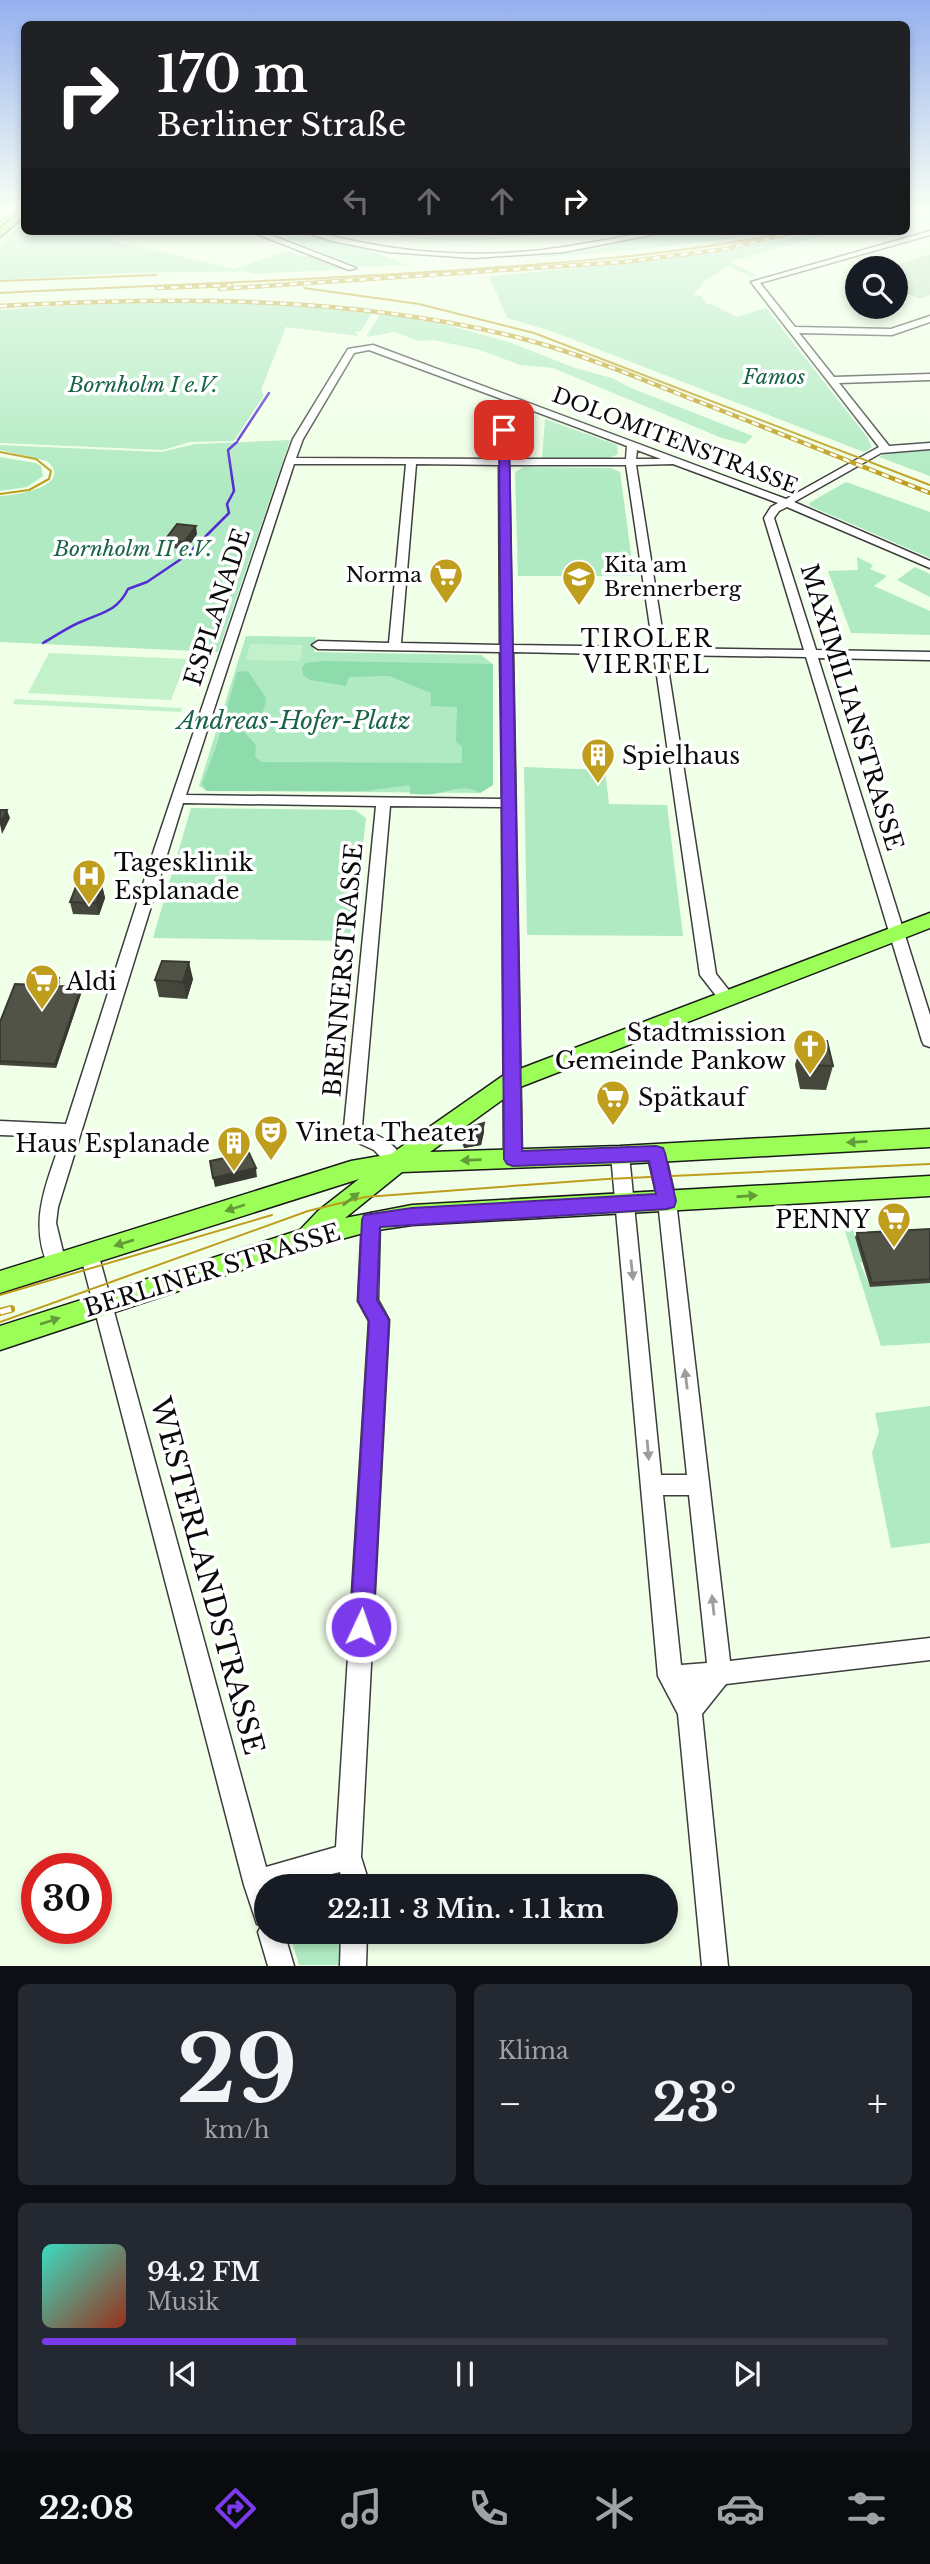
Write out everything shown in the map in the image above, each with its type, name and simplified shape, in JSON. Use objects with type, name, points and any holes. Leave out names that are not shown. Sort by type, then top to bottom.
[{"type":"main road","points":[[308,1238],[327,1218],[397,1163],[512,1081],[930,920]]},
{"type":"main road","points":[[0,1282],[351,1171],[397,1163],[620,1155],[930,1138]]},
{"type":"main road","name":"BERLINER STRASSE","points":[[0,1338],[371,1220],[412,1215],[930,1186]]},
{"type":"street","points":[[766,298],[885,448]]},
{"type":"street","points":[[791,330],[892,332],[930,319]]},
{"type":"street","name":"DOLOMITENSTRASSE","points":[[364,346],[786,503],[930,565]]},
{"type":"street","name":"ESPLANADE","points":[[57,1264],[47,1223],[48,1214],[72,1131],[290,461],[298,439],[351,351],[364,346]]},
{"type":"street","points":[[831,380],[930,377]]},
{"type":"street","points":[[513,1159],[504,407],[514,401]]},
{"type":"street","points":[[632,445],[631,463],[708,975],[727,998]]},
{"type":"street","points":[[786,503],[885,448],[930,446]]},
{"type":"street","points":[[290,461],[679,462]]},
{"type":"street","points":[[395,646],[411,462]]},
{"type":"street","name":"MAXIMILIANSTRASSE","points":[[786,503],[770,513],[768,518],[930,1041]]},
{"type":"street","points":[[318,645],[930,656]]},
{"type":"street","points":[[179,799],[509,803]]},
{"type":"street","name":"BRENNERSTRASSE","points":[[383,802],[353,1127],[360,1136],[380,1145],[397,1163]]},
{"type":"street","points":[[0,1128],[72,1131]]},
{"type":"street","points":[[656,1153],[667,1201],[720,1673],[690,1711]]},
{"type":"street","points":[[620,1155],[670,1676],[690,1711],[715,1965]]},
{"type":"street","points":[[353,1874],[348,1857],[379,1320],[368,1301],[371,1220]]},
{"type":"street","name":"WESTERLANDSTRASSE","points":[[89,1253],[254,1874]]},
{"type":"street","points":[[652,1485],[699,1485]]},
{"type":"street","points":[[670,1676],[690,1677],[930,1649]]},
{"type":"street","points":[[282,1874],[348,1857]]},
{"type":"street","points":[[275,1944],[281,1965]]},
{"type":"street","points":[[353,1965],[354,1944]]},
{"type":"green space","name":"Famos","points":[[498,298],[703,298],[706,304],[712,304],[737,317],[766,308],[872,447],[864,452],[551,331],[507,318]]},
{"type":"green space","name":"Bornholm I e.V.","points":[[138,301],[276,303],[371,314],[361,331],[355,332],[358,336],[286,327],[261,390],[264,395],[234,441],[190,442],[163,450],[0,443],[0,310]]},
{"type":"green space","points":[[381,313],[443,324],[509,342],[575,368],[612,378],[753,436],[745,444],[722,438],[553,368],[520,365],[477,349],[433,340],[419,341],[394,332],[366,337]]},
{"type":"green space","points":[[545,419],[617,445],[618,454],[610,458],[542,458]]},
{"type":"green space","name":"Bornholm II e.V.","points":[[290,440],[218,652],[0,642],[0,496],[40,488],[54,477],[54,470],[47,461],[0,450],[0,445],[161,452],[195,444]]},
{"type":"green space","points":[[930,450],[930,476],[879,457],[888,452]]},
{"type":"green space","name":"Bornholm II e.V.","points":[[0,457],[36,463],[41,466],[43,476],[27,487],[0,491]]},
{"type":"green space","points":[[524,467],[611,468],[620,472],[634,576],[518,576],[515,472]]},
{"type":"green space","points":[[846,482],[930,512],[930,558],[810,506],[809,503]]},
{"type":"green space","points":[[857,557],[873,565],[870,569],[887,576],[874,586],[930,611],[930,635],[851,633],[828,571],[858,570]]},
{"type":"green space","points":[[915,567],[930,574],[930,597],[897,580]]},
{"type":"green space","name":"Andreas-Hofer-Platz","points":[[246,636],[316,637],[314,652],[481,655],[493,664],[493,785],[480,793],[207,791],[199,786]]},
{"type":"green space","points":[[250,644],[303,645],[300,661],[246,660]]},
{"type":"green space","points":[[49,653],[187,659],[171,700],[28,693]]},
{"type":"green space","points":[[306,663],[493,664],[493,785],[480,793],[463,788],[434,794],[410,794],[410,785],[365,791],[207,791],[202,784],[217,744],[237,672],[248,671],[266,698],[260,718],[245,733],[256,745],[255,757],[262,762],[462,763],[462,746],[456,742],[457,707],[431,706],[431,693],[389,676],[349,677],[346,686],[310,680],[303,675],[302,667]]},
{"type":"green space","points":[[15,699],[182,708],[181,712],[13,704]]},
{"type":"green space","points":[[524,767],[605,770],[609,804],[667,805],[683,936],[527,935]]},
{"type":"green space","points":[[191,808],[355,810],[366,818],[353,941],[153,938]]},
{"type":"green space","points":[[848,1214],[863,1262],[860,1263],[870,1287],[930,1283],[930,1343],[881,1346],[840,1215]]},
{"type":"green space","points":[[930,1406],[930,1543],[891,1548],[872,1453],[879,1431],[875,1413]]},
{"type":"green space","points":[[293,1944],[347,1944],[346,1965],[299,1965]]},
{"type":"building","points":[[177,524],[196,526],[184,542],[165,540]]},
{"type":"building","points":[[0,810],[7,810],[0,824]]},
{"type":"building","points":[[77,884],[102,885],[96,903],[70,902]]},
{"type":"building","points":[[162,961],[189,962],[183,982],[155,980]]},
{"type":"building","name":"Aldi","points":[[46,977],[59,978],[56,986],[81,987],[55,1064],[0,1061],[0,1022],[15,984],[44,985]]},
{"type":"building","points":[[802,1040],[827,1041],[833,1066],[807,1065]]},
{"type":"building","points":[[484,1123],[481,1136],[464,1139],[460,1130]]},
{"type":"building","points":[[249,1153],[256,1168],[213,1178],[210,1161]]},
{"type":"building","name":"PENNY","points":[[930,1229],[930,1279],[872,1283],[857,1233]]},
{"type":"waterway","points":[[238,440],[269,393]]},
{"type":"waterway","points":[[191,551],[229,513],[227,504],[234,491],[228,450],[237,442]]},
{"type":"waterway","points":[[43,643],[110,610],[120,602],[128,589],[147,582],[190,553]]},
{"type":"tram line","points":[[374,298],[419,304],[534,333],[930,485]]},
{"type":"tram line","points":[[0,452],[36,459],[51,471],[49,479],[29,490],[0,494]]},
{"type":"tram line","points":[[0,1322],[308,1211],[365,1197],[607,1179],[930,1164]]},
{"type":"tram line","points":[[0,1295],[272,1215]]},
{"type":"railway","points":[[0,306],[131,301],[262,302],[392,314],[456,324],[520,338],[584,358],[930,493]]},
{"type":"railway","points":[[0,1312],[11,1309]]},
{"type":"place","name":"Norma","points":[[446,605]]},
{"type":"place","name":"Kita am Brennerberg","points":[[579,607]]},
{"type":"place","name":"Spielhaus","points":[[598,785]]},
{"type":"place","name":"Tagesklinik Esplanade","points":[[89,906]]},
{"type":"place","name":"Aldi","points":[[42,1011]]},
{"type":"place","name":"Stadtmission Gemeinde Pankow","points":[[810,1076]]},
{"type":"place","name":"Spätkauf","points":[[613,1127]]},
{"type":"place","name":"Vineta Theater","points":[[271,1162]]},
{"type":"place","name":"Haus Esplanade","points":[[234,1173]]},
{"type":"place","name":"PENNY","points":[[894,1249]]},
{"type":"district","name":"TIROLER VIERTEL","points":[[647,652]]},
{"type":"route","points":[[361,1627],[379,1320],[368,1301],[371,1220],[412,1215],[667,1201],[656,1153],[513,1159],[504,430]]}]
